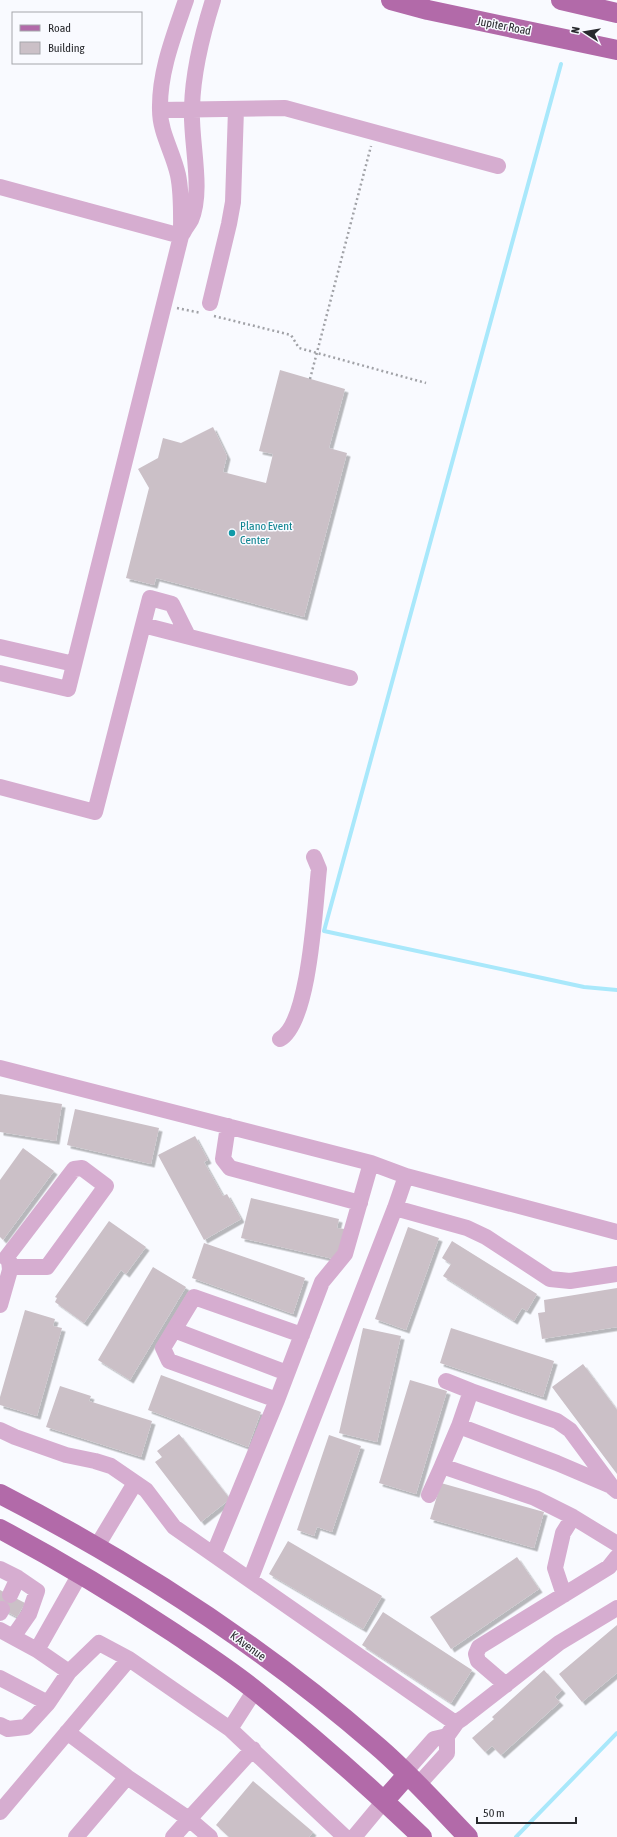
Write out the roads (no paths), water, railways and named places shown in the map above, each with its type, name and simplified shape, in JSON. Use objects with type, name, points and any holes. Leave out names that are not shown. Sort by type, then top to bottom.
[{"type":"main road","name":"Jupiter Road","points":[[391,0],[457,16],[617,50]]},
{"type":"main road","points":[[562,0],[617,13]]},
{"type":"main road","name":"K Avenue","points":[[0,1494],[68,1529],[149,1577],[275,1665],[371,1741],[468,1837]]},
{"type":"main road","points":[[0,1529],[52,1557],[132,1605],[255,1690],[384,1801],[422,1837]]},
{"type":"main road","points":[[80,1574],[97,1546]]},
{"type":"main road","points":[[255,1690],[275,1665]]},
{"type":"main road","points":[[384,1801],[409,1778]]},
{"type":"lane","points":[[0,673],[68,689],[181,236],[181,203],[178,174],[162,130],[160,110],[162,82],[168,53],[186,0]]},
{"type":"lane","points":[[181,236],[191,219],[196,196],[192,110],[193,84],[197,58],[213,0]]},
{"type":"lane","points":[[160,110],[285,108],[498,166]]},
{"type":"lane","points":[[210,303],[228,231],[233,202],[236,109]]},
{"type":"lane","points":[[0,187],[181,236]]},
{"type":"lane","points":[[0,787],[95,812],[150,598],[172,604],[188,636]]},
{"type":"lane","points":[[143,625],[350,678]]},
{"type":"lane","points":[[0,647],[74,664]]},
{"type":"lane","points":[[280,1039],[286,1036],[294,1025],[307,980],[319,869],[314,857]]},
{"type":"lane","points":[[0,1068],[371,1163],[406,1176],[617,1232]]},
{"type":"lane","points":[[228,1126],[223,1159],[230,1168],[360,1203]]},
{"type":"lane","points":[[214,1553],[277,1400],[322,1282],[345,1254],[371,1163]]},
{"type":"lane","points":[[0,1305],[6,1260],[74,1169],[82,1168],[106,1186],[46,1267],[6,1260]]},
{"type":"lane","points":[[250,1580],[395,1208],[406,1176]]},
{"type":"lane","points":[[395,1208],[467,1228],[486,1237],[550,1279],[570,1281],[617,1274]]},
{"type":"lane","points":[[277,1400],[169,1361],[163,1348],[194,1297],[302,1335]]},
{"type":"lane","points":[[174,1330],[287,1372]]},
{"type":"lane","points":[[446,1381],[557,1421],[570,1430],[614,1488]]},
{"type":"lane","points":[[429,1495],[459,1426],[471,1391]]},
{"type":"lane","points":[[459,1426],[557,1463],[614,1488]]},
{"type":"lane","points":[[0,1430],[15,1437],[66,1455],[111,1466],[146,1490],[174,1528],[214,1553],[250,1580],[451,1720],[457,1722]]},
{"type":"lane","points":[[442,1466],[535,1498],[573,1517],[617,1544]]},
{"type":"lane","points":[[97,1546],[135,1483]]},
{"type":"lane","points":[[564,1595],[555,1568],[563,1534],[573,1517]]},
{"type":"lane","points":[[506,1686],[478,1661],[476,1654],[479,1648],[609,1567],[617,1557]]},
{"type":"lane","points":[[0,1570],[18,1578],[37,1591],[29,1614],[7,1634],[37,1650],[68,1672]]},
{"type":"lane","points":[[37,1650],[80,1574]]},
{"type":"lane","points":[[10,1595],[18,1578]]},
{"type":"lane","points":[[409,1778],[446,1753],[448,1736],[457,1722],[506,1686],[559,1643],[617,1608]]},
{"type":"lane","points":[[29,1614],[51,1625]]},
{"type":"lane","points":[[0,1725],[8,1729],[26,1727],[48,1703],[68,1672],[99,1643],[129,1659],[230,1729],[346,1837]]},
{"type":"lane","points":[[0,1812],[129,1659]]},
{"type":"lane","points":[[0,1678],[48,1703]]},
{"type":"lane","points":[[230,1729],[255,1690]]},
{"type":"lane","points":[[67,1732],[127,1777],[189,1819],[210,1837]]},
{"type":"lane","points":[[173,1837],[253,1749]]},
{"type":"lane","points":[[76,1837],[127,1777]]},
{"type":"lane","points":[[354,1837],[384,1801]]},
{"type":"waterway","points":[[561,64],[324,931],[584,987],[617,990]]},
{"type":"waterway","points":[[516,1837],[617,1733]]},
{"type":"place","name":"Plano Event Center","points":[[232,533]]}]
